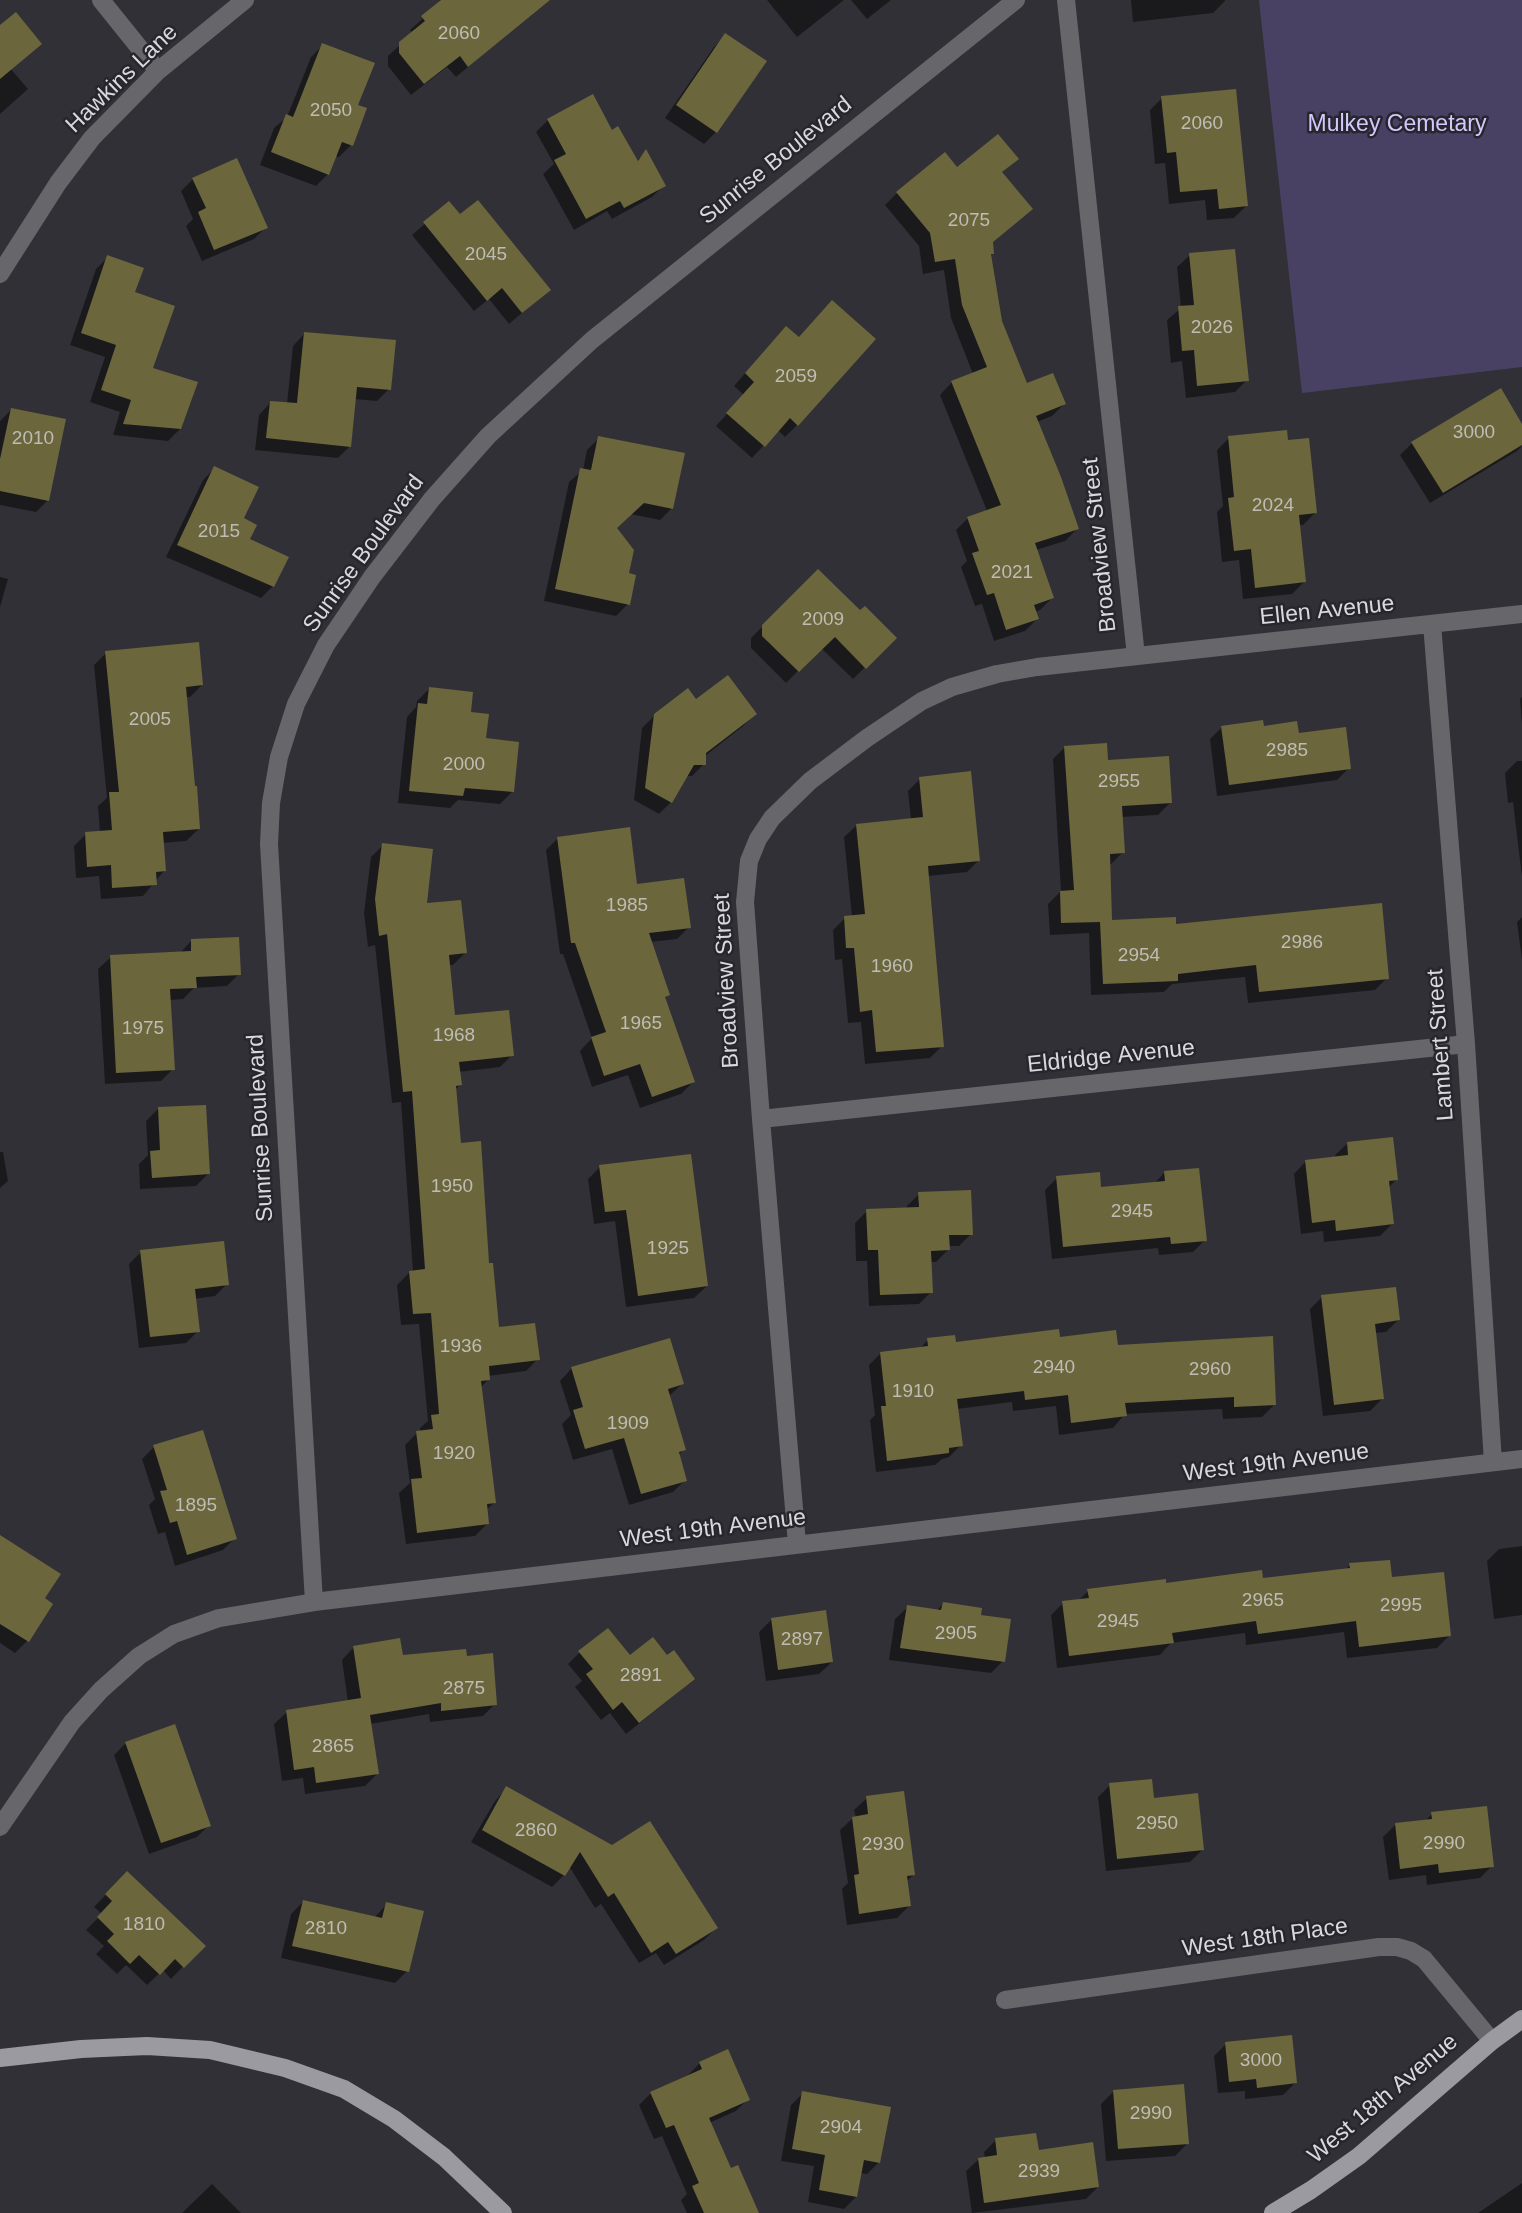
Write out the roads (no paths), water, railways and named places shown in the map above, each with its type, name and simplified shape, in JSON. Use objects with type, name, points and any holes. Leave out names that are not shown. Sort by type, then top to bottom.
[{"type":"main road","name":"West 18th Avenue","points":[[1273,2213],[1359,2156],[1492,2040],[1522,2020]]},
{"type":"main road","points":[[0,2058],[81,2049],[147,2046],[211,2050],[285,2068],[344,2089],[394,2119],[444,2157],[503,2213]]},
{"type":"street","points":[[101,0],[159,71]]},
{"type":"street","name":"Hawkins Lane","points":[[0,274],[58,183],[92,138],[159,71],[245,0]]},
{"type":"street","name":"Sunrise Boulevard","points":[[314,1602],[270,844],[271,803],[279,758],[296,704],[326,645],[372,577],[432,499],[488,436],[592,340],[1016,0]]},
{"type":"street","name":"Broadview Street","points":[[797,1544],[761,1119],[745,891],[749,861],[758,839],[772,818],[810,781],[867,738],[934,695],[997,674],[1136,656],[1066,0]]},
{"type":"street","name":"Ellen Avenue","points":[[1136,656],[1522,614]]},
{"type":"street","name":"Lambert Street","points":[[1432,624],[1466,1044],[1493,1462]]},
{"type":"street","name":"Eldridge Avenue","points":[[761,1119],[1466,1044]]},
{"type":"street","name":"West 19th Avenue","points":[[0,1827],[72,1722],[101,1690],[139,1656],[174,1634],[219,1618],[314,1602],[1522,1459]]},
{"type":"street","name":"West 18th Place","points":[[1005,2000],[1379,1947],[1396,1947],[1424,1959],[1492,2040]]},
{"type":"park label","name":"Mulkey Cemetary","points":[[1397,125]]}]
